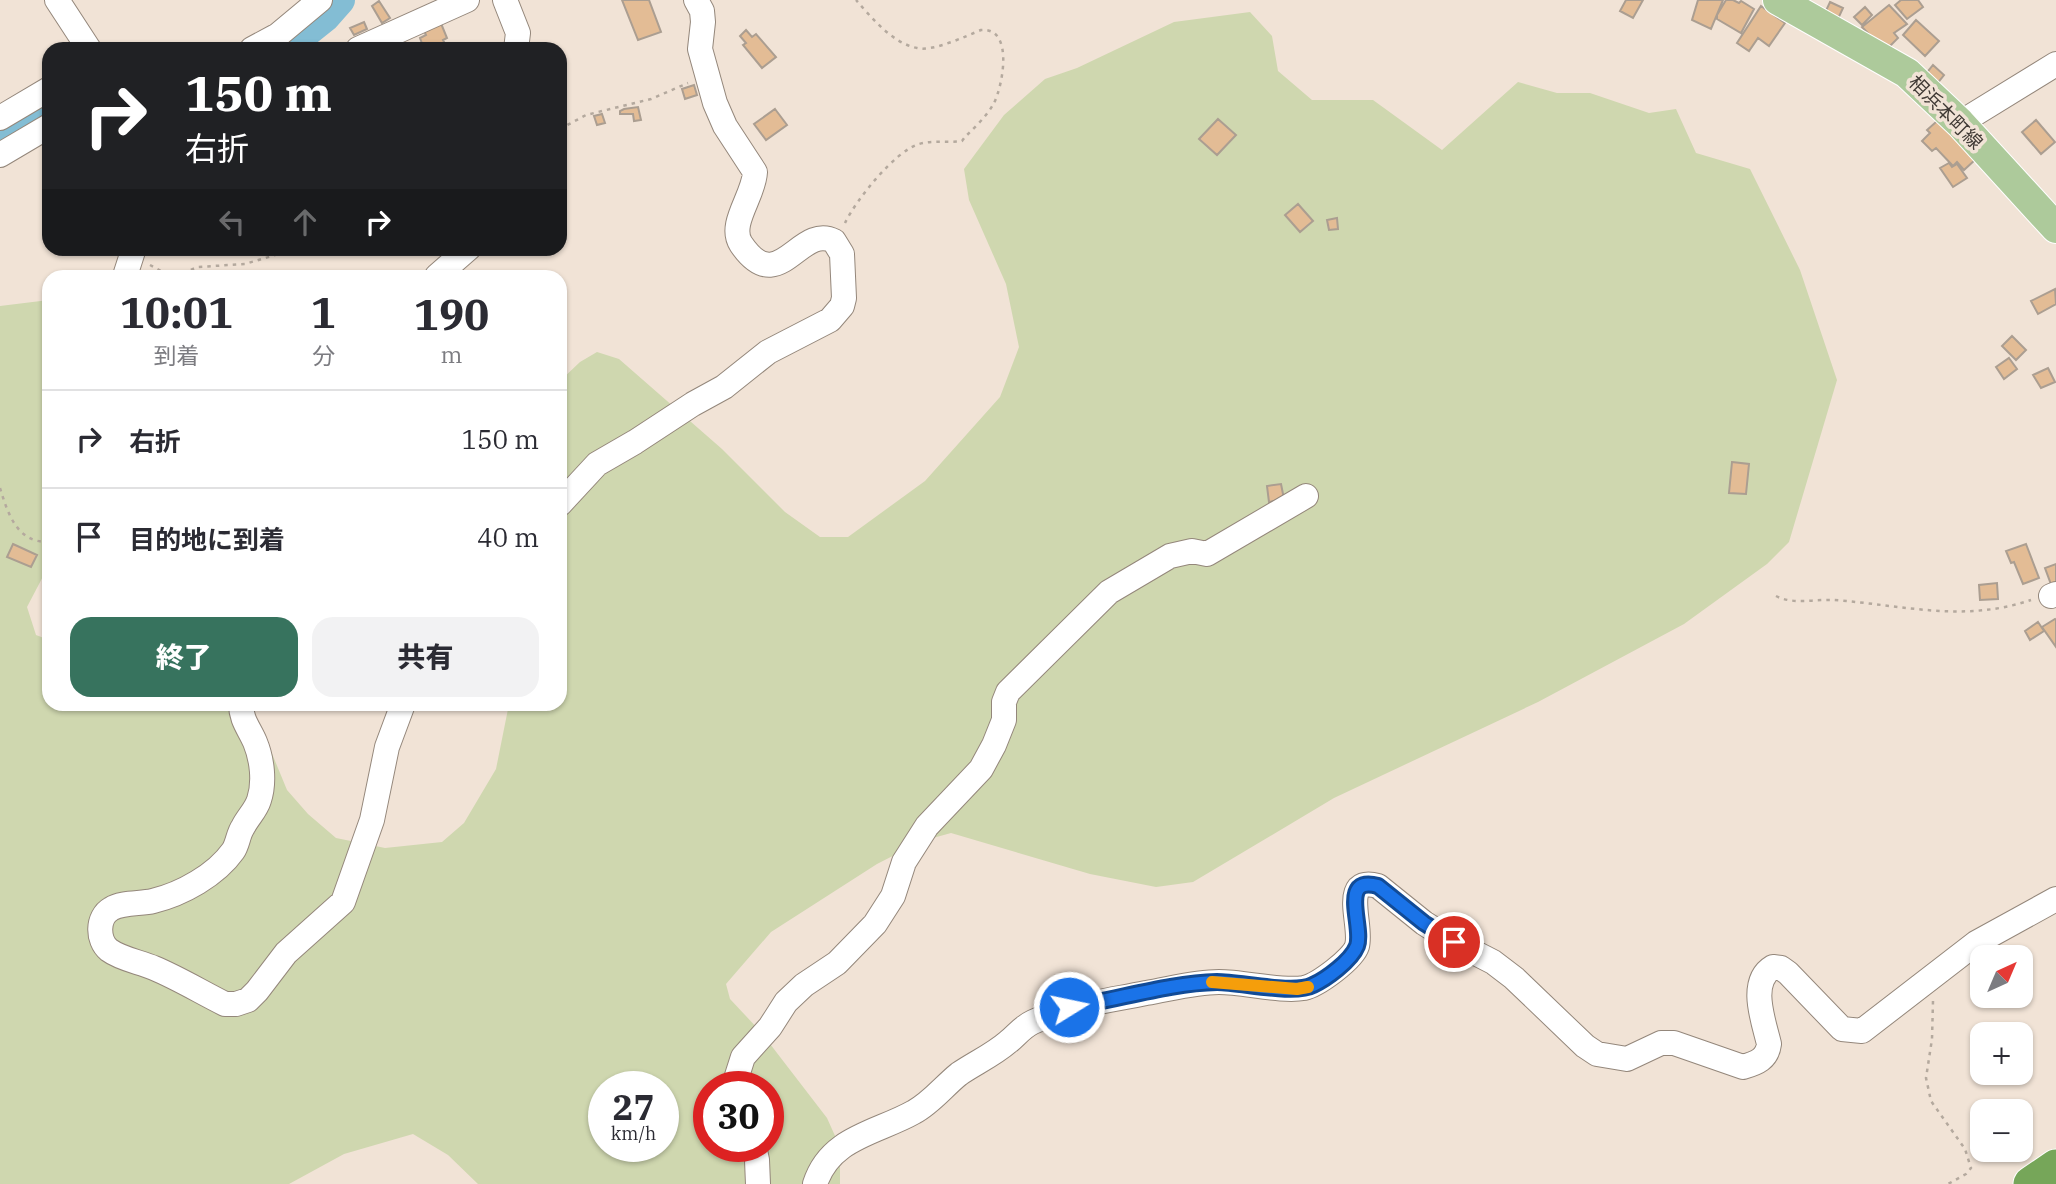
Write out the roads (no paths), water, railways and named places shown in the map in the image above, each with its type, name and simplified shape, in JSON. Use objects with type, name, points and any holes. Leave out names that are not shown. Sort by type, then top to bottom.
[{"type":"highway","points":[[2031,1184],[2056,1167]]},
{"type":"main road","name":"相浜本町線","points":[[1778,0],[1907,73],[1960,123],[2054,232]]},
{"type":"street","points":[[57,0],[84,42]]},
{"type":"street","points":[[266,42],[278,36],[320,0]]},
{"type":"street","points":[[374,42],[467,0]]},
{"type":"street","points":[[505,0],[518,33],[517,42]]},
{"type":"street","points":[[567,496],[597,464],[724,387],[768,352],[822,326],[842,306],[842,254],[834,242],[821,237],[812,240],[786,260],[771,265],[758,261],[741,245],[736,228],[751,193],[755,172],[725,126],[706,76],[700,49],[702,11],[696,0]]},
{"type":"street","points":[[1960,123],[2056,64]]},
{"type":"street","points":[[0,118],[42,93]]},
{"type":"street","points":[[0,155],[42,130]]},
{"type":"street","points":[[445,270],[460,256]]},
{"type":"street","points":[[739,1071],[743,1057],[770,1027],[786,1002],[804,985],[837,963],[875,925],[893,896],[904,862],[927,826],[981,769],[995,745],[1004,720],[1004,702],[1009,692],[1109,593],[1170,556],[1192,551],[1207,554],[1306,496]]},
{"type":"street","points":[[240,711],[260,757],[262,780],[260,797],[251,817],[243,826],[235,848],[219,867],[202,879],[155,900],[111,909],[104,916],[100,929],[101,939],[110,951],[154,968],[225,1004],[236,1004],[248,999],[286,953],[345,898],[372,820],[387,747],[400,711]]},
{"type":"street","points":[[816,1184],[820,1170],[843,1144],[916,1111],[1023,1028],[1069,1007],[1216,982],[1297,989],[1313,985],[1345,961],[1356,948],[1358,939],[1354,898],[1361,885],[1378,886],[1424,923],[1493,962],[1597,1054],[1619,1059],[1635,1057],[1661,1043],[1674,1043],[1743,1067],[1763,1059],[1768,1052],[1769,1044],[1759,994],[1763,977],[1773,967],[1788,973],[1842,1029],[1862,1031],[1976,943],[2056,899]]},
{"type":"street","points":[[757,1162],[758,1184]]},
{"type":"waterway","points":[[294,42],[325,17],[340,0]]},
{"type":"waterway","points":[[0,136],[42,109]]}]
